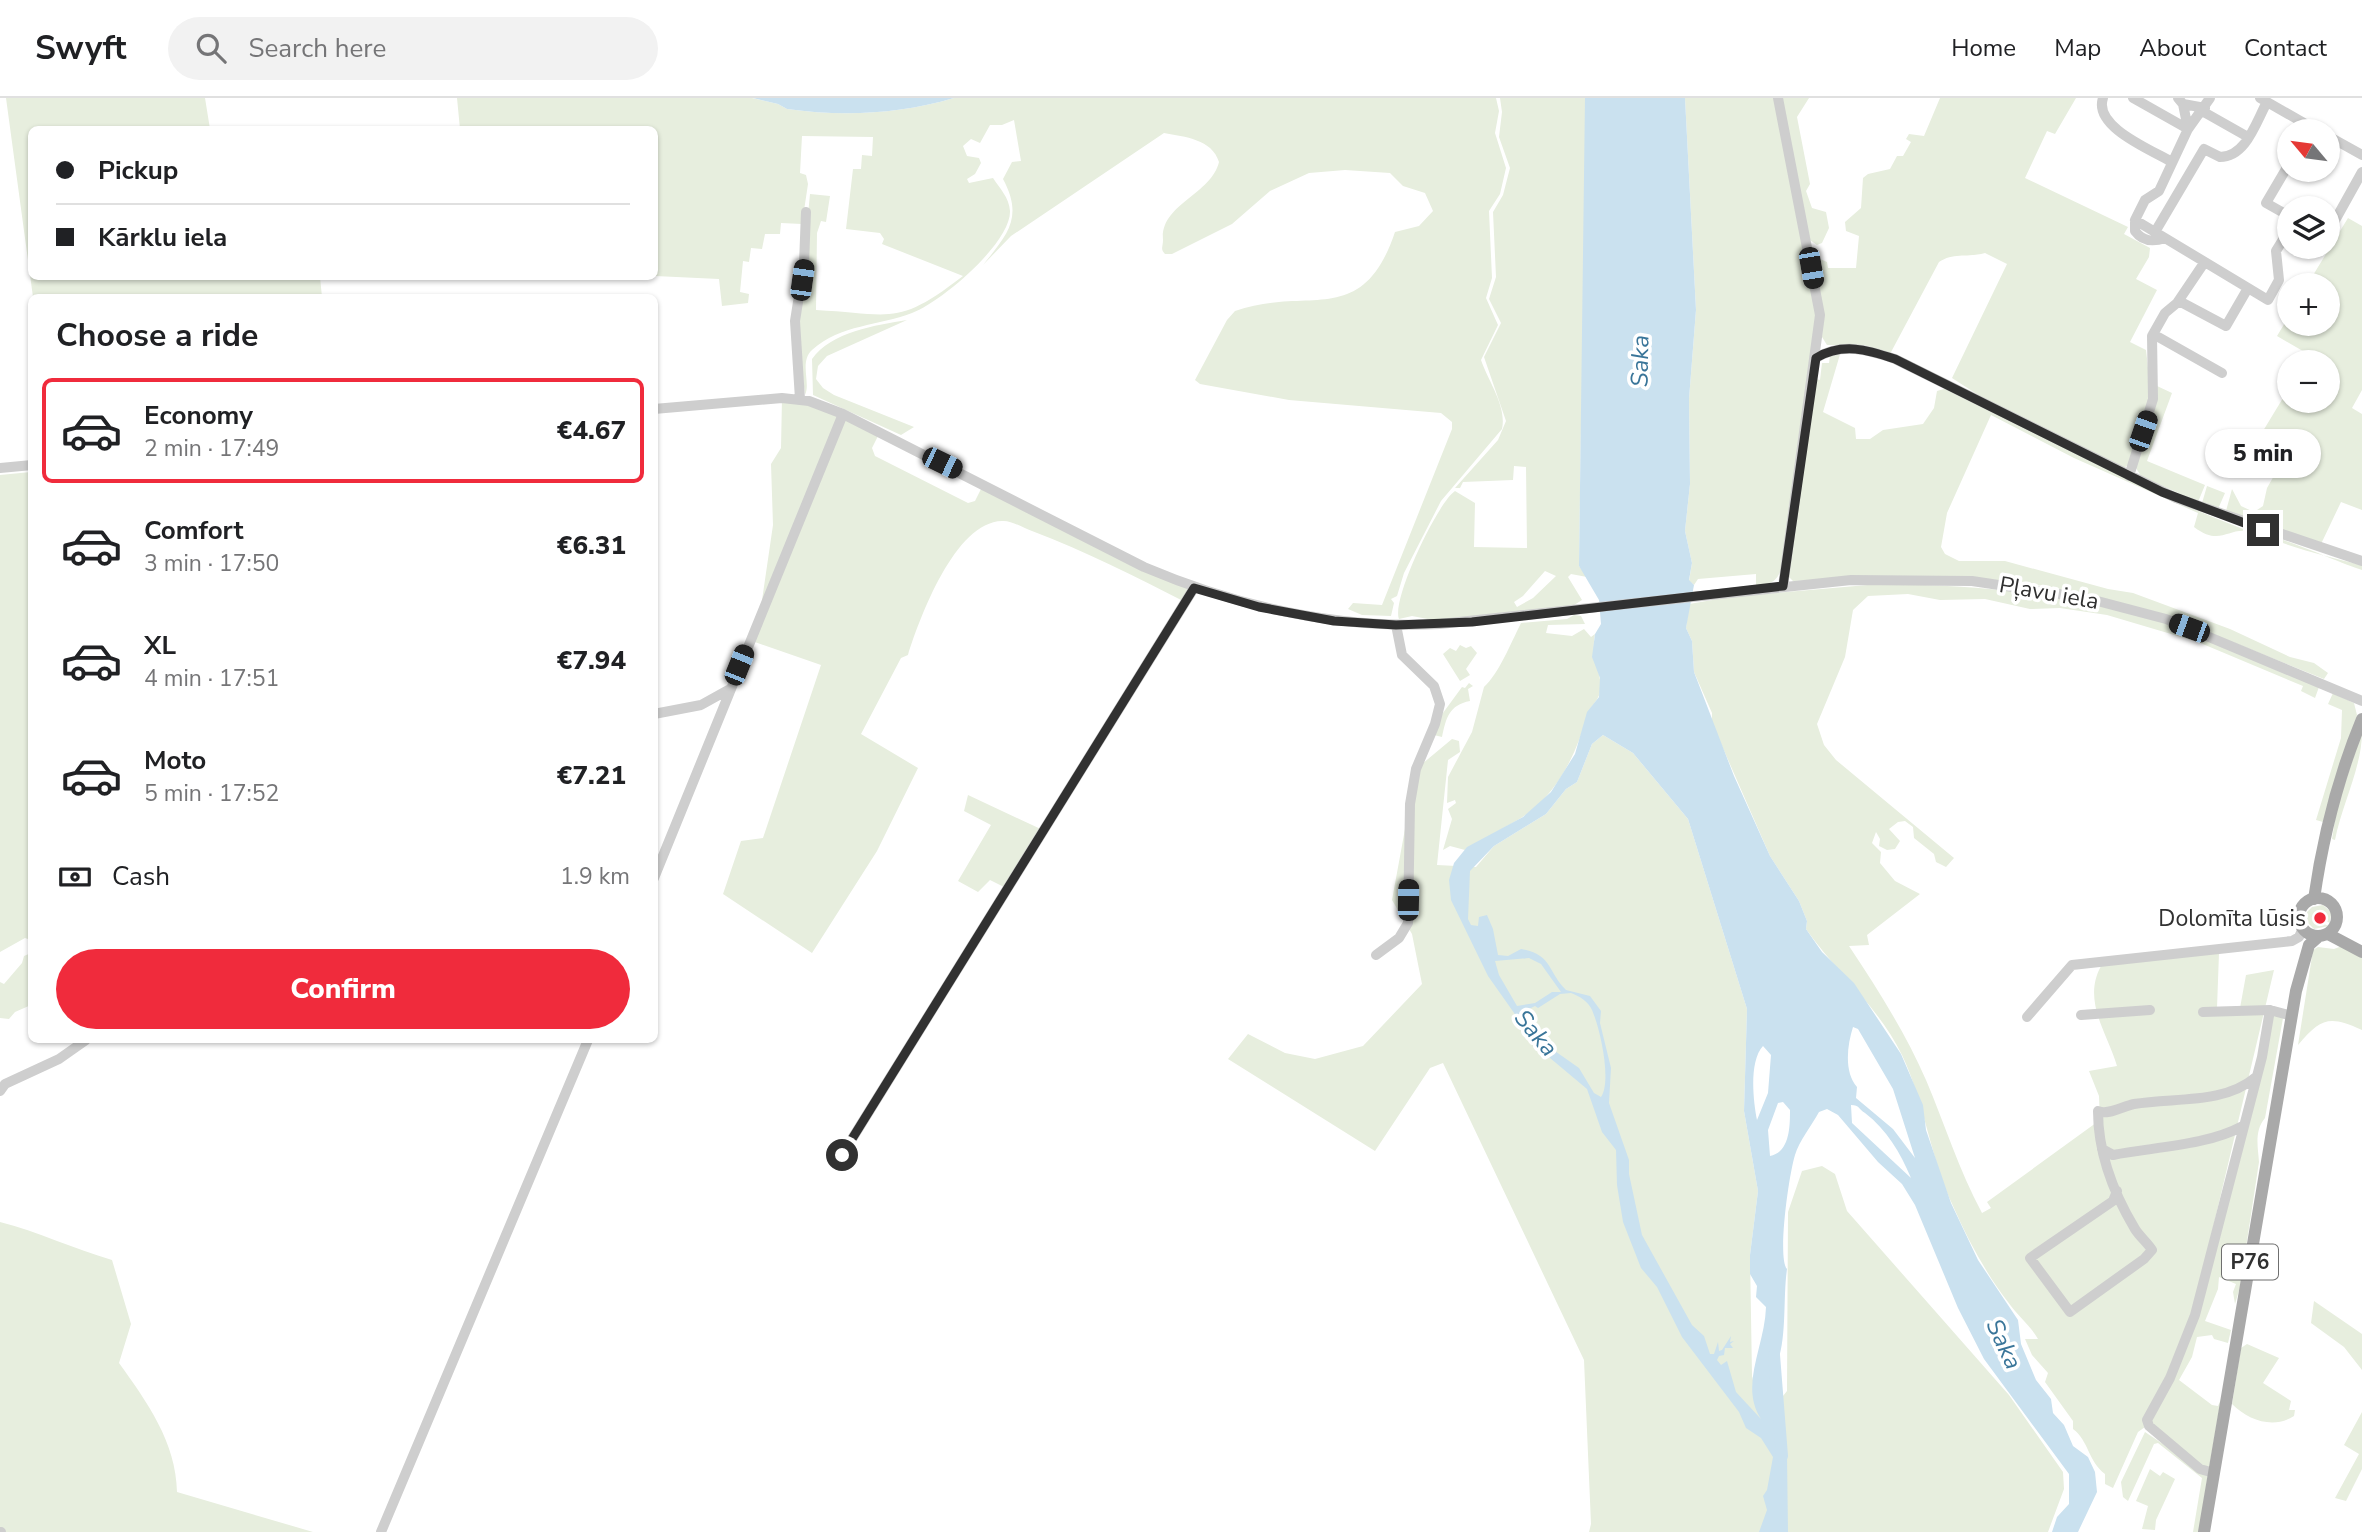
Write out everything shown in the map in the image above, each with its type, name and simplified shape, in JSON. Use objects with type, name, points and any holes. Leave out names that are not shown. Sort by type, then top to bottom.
[{"type":"main road","name":"P76","points":[[2204,1532],[2292,1016],[2298,956],[2311,930],[2305,904],[2314,899],[2325,835],[2338,783],[2362,719]]},
{"type":"main road","name":"P76","points":[[2311,930],[2337,921],[2336,910],[2330,902],[2323,873],[2325,835]]},
{"type":"main road","points":[[2314,899],[2330,902]]},
{"type":"main road","points":[[2337,921],[2362,945]]},
{"type":"main road","points":[[2311,930],[2362,952]]},
{"type":"street","points":[[1778,98],[1820,315],[1783,586]]},
{"type":"street","points":[[2103,98],[2101,110],[2109,124],[2172,162]]},
{"type":"street","points":[[2133,98],[2188,129]]},
{"type":"street","points":[[2165,239],[2152,242],[2141,237],[2134,229],[2135,220],[2144,200],[2159,191],[2188,129],[2210,98]]},
{"type":"street","points":[[2155,232],[2204,149],[2227,157],[2240,149],[2248,137],[2263,100],[2294,119]]},
{"type":"street","points":[[2181,101],[2188,129]]},
{"type":"street","points":[[2181,101],[2204,110],[2248,137]]},
{"type":"street","points":[[2340,143],[2362,155]]},
{"type":"street","points":[[2340,211],[2362,172]]},
{"type":"street","points":[[2277,209],[2266,203],[2278,182]]},
{"type":"street","points":[[2351,191],[2362,198]]},
{"type":"street","points":[[800,399],[795,321],[804,264],[806,212]]},
{"type":"street","points":[[2135,220],[2268,300],[2279,280],[2277,249]]},
{"type":"street","points":[[2129,475],[2153,400],[2153,334],[2164,314],[2179,301],[2204,262]]},
{"type":"street","points":[[2179,301],[2226,326],[2248,288]]},
{"type":"street","points":[[2153,334],[2222,373]]},
{"type":"street","points":[[1816,358],[1832,350],[1859,348],[1895,359],[2199,507],[2362,561]]},
{"type":"street","name":"Pļavu iela","points":[[658,409],[765,398],[800,399],[843,414],[1144,567],[1194,588],[1259,607],[1334,621],[1396,625],[1472,622],[1851,580],[1972,581],[2086,598],[2178,624],[2362,701]]},
{"type":"street","points":[[658,868],[843,414]]},
{"type":"street","points":[[0,468],[28,465]]},
{"type":"street","points":[[842,1155],[1194,588]]},
{"type":"street","points":[[1376,955],[1399,938],[1408,923],[1410,804],[1416,769],[1435,724],[1440,704],[1434,686],[1402,655],[1396,625]]},
{"type":"street","points":[[658,713],[701,705],[729,690]]},
{"type":"street","points":[[2027,1017],[2072,965],[2285,941],[2311,930]]},
{"type":"street","points":[[2081,1015],[2150,1010]]},
{"type":"street","points":[[2214,1473],[2193,1463],[2149,1426],[2147,1420],[2188,1337],[2256,1077],[2270,1010]]},
{"type":"street","points":[[2203,1012],[2270,1010],[2292,1016]]},
{"type":"street","points":[[0,1091],[5,1084],[59,1059],[82,1043]]},
{"type":"street","points":[[381,1532],[587,1043]]},
{"type":"street","points":[[2117,1191],[2113,1200],[2030,1258],[2070,1312],[2151,1253],[2151,1248],[2125,1212],[2117,1191],[2105,1165],[2098,1111],[2104,1113],[2130,1105],[2179,1102],[2221,1094],[2256,1077]]},
{"type":"street","points":[[2102,1148],[2113,1155],[2150,1150],[2213,1137],[2243,1126]]},
{"type":"green space","points":[[6,98],[205,98],[210,126],[28,126],[28,260]]},
{"type":"green space","points":[[457,98],[752,98],[787,109],[850,113],[913,108],[954,98],[1496,98],[1499,111],[1495,133],[1506,168],[1500,194],[1489,211],[1492,278],[1486,298],[1498,325],[1481,360],[1502,411],[1502,429],[1441,501],[1404,573],[1397,596],[1391,599],[1394,603],[1391,616],[1362,615],[1348,609],[1353,603],[1382,605],[1452,429],[1452,422],[1441,413],[1289,400],[1200,384],[1195,380],[1227,320],[1235,311],[1261,304],[1330,298],[1349,293],[1366,282],[1382,262],[1395,232],[1419,226],[1433,211],[1425,193],[1403,186],[1390,173],[1345,170],[1309,173],[1270,191],[1232,224],[1172,254],[1165,254],[1162,248],[1164,228],[1169,217],[1206,183],[1219,162],[1210,148],[1197,140],[1164,133],[1011,236],[983,265],[1010,225],[1012,205],[1003,179],[1012,162],[1021,161],[1014,120],[1002,125],[990,125],[980,143],[971,139],[963,146],[967,156],[979,158],[981,163],[975,174],[967,179],[969,183],[993,178],[1008,201],[1010,211],[1007,224],[999,239],[987,255],[956,285],[924,307],[899,317],[848,330],[823,341],[812,350],[806,360],[805,395],[797,328],[810,194],[830,196],[826,222],[821,221],[817,233],[816,310],[893,314],[923,303],[963,276],[882,244],[884,239],[880,233],[846,229],[853,169],[861,169],[862,155],[872,156],[873,137],[802,136],[800,173],[806,175],[808,184],[802,224],[781,223],[780,234],[765,234],[762,249],[751,248],[749,262],[743,261],[740,292],[749,294],[748,303],[722,306],[719,279],[658,276],[658,126],[460,126]]},
{"type":"green space","points":[[1500,98],[1653,98],[1581,423],[1579,566],[1587,577],[1571,574],[1568,577],[1582,600],[1571,607],[1438,621],[1412,616],[1399,619],[1398,608],[1402,593],[1418,552],[1438,513],[1455,491],[1475,503],[1474,547],[1527,548],[1526,467],[1514,466],[1513,480],[1463,482],[1460,488],[1455,488],[1498,440],[1506,421],[1484,357],[1501,323],[1489,299],[1496,277],[1493,212],[1503,195],[1510,168],[1499,137],[1502,112]],"holes":[[[1545,571],[1556,576],[1533,598],[1517,607],[1514,602],[1523,596]]]},
{"type":"green space","points":[[1685,98],[1774,98],[1817,320],[1781,570],[1774,581],[1765,584],[1756,585],[1756,574],[1698,579],[1694,585],[1689,581],[1692,563],[1685,531],[1690,484],[1689,399],[1696,310]]},
{"type":"green space","points":[[1781,98],[1809,98],[1797,117],[1810,184],[1806,191],[1812,208],[1826,212],[1829,228],[1822,243],[1817,245],[1810,240]]},
{"type":"green space","points":[[1940,98],[2076,98],[2055,134],[2047,131],[2025,178],[2128,227],[2124,234],[2150,248],[2149,257],[2136,279],[2157,290],[2130,342],[2146,350],[2151,394],[2128,465],[2124,468],[1986,400],[1952,378],[2007,264],[1985,253],[1950,257],[1939,262],[1890,354],[1864,345],[1827,345],[1822,337],[1823,308],[1813,256],[1827,262],[1828,268],[1856,268],[1859,236],[1846,231],[1845,222],[1861,208],[1863,178],[1868,174],[1890,169],[1897,156],[1903,156],[1911,142],[1906,139],[1909,134],[1924,136]]},
{"type":"green space","points":[[2348,218],[2362,226],[2362,390],[2352,408],[2362,414],[2362,510],[2341,502],[2321,544],[2226,511],[2232,489],[2241,506],[2254,512],[2263,506],[2267,488],[2279,467],[2270,467],[2268,459],[2258,466],[2254,458],[2246,459],[2277,408],[2277,413],[2340,413],[2340,350],[2301,350],[2277,336],[2340,336],[2340,273],[2314,273],[2323,259],[2340,259],[2340,231]]},
{"type":"green space","points":[[31,280],[320,280],[322,294],[33,294]]},
{"type":"green space","points":[[907,320],[827,356],[818,366],[816,379],[834,395],[914,427],[901,435],[813,395],[812,359],[830,342],[855,331]]},
{"type":"green space","points":[[1841,351],[1823,412],[1855,428],[1856,439],[1870,439],[1883,430],[1923,424],[1934,408],[1937,391],[1947,388],[2098,465],[2250,532],[2239,531],[2216,536],[2203,533],[2194,527],[2198,513],[2074,458],[1991,415],[1947,513],[1941,547],[1945,554],[1959,561],[2005,561],[2108,589],[2133,593],[2230,629],[2290,657],[2314,663],[2328,673],[2324,679],[2183,622],[2050,587],[1997,580],[1928,576],[1793,581],[1788,576],[1789,549],[1816,379],[1820,380],[1822,363],[1829,363],[1830,356]]},
{"type":"green space","points":[[2157,386],[2172,393],[2147,461],[2205,485],[2198,502],[2141,476],[2136,468]]},
{"type":"green space","points":[[782,398],[800,399],[880,432],[872,448],[875,456],[968,503],[975,501],[984,483],[1194,588],[1187,603],[1091,556],[1009,522],[985,525],[969,537],[942,574],[921,618],[908,655],[901,658],[861,734],[918,768],[877,851],[812,953],[723,894],[741,841],[763,838],[821,665],[749,640],[760,614],[773,525],[771,464],[781,448]]},
{"type":"green space","points":[[28,472],[28,939],[25,938],[0,952],[0,475]]},
{"type":"green space","points":[[2207,486],[2225,493],[2218,509],[2202,503]]},
{"type":"green space","points":[[2250,532],[2272,536],[2322,555],[2307,551]]},
{"type":"green space","points":[[2322,555],[2362,565],[2362,570],[2350,566]]},
{"type":"green space","points":[[1879,584],[1990,589],[2100,605],[2190,632],[2319,687],[2315,698],[2301,691],[2303,686],[2198,642],[2107,615],[2060,608],[2030,609],[1985,599],[1940,600],[1908,594],[1868,596],[1853,610],[1845,657],[1817,724],[1824,745],[1836,760],[1954,858],[1946,867],[1936,862],[1934,854],[1914,838],[1913,827],[1905,821],[1898,822],[1889,829],[1900,841],[1895,849],[1887,850],[1879,846],[1880,839],[1876,832],[1872,843],[1881,852],[1880,863],[1895,881],[1920,894],[1867,935],[1869,945],[1849,946],[1891,1012],[1918,1063],[1982,1213],[1991,1208],[1987,1202],[2100,1120],[2099,1096],[2089,1071],[2117,1066],[2095,1004],[2096,979],[2101,966],[2219,953],[2217,1008],[2240,1008],[2246,975],[2274,970],[2194,1308],[2145,1427],[2138,1432],[2113,1488],[2105,1484],[2105,1474],[2095,1463],[2082,1439],[2073,1429],[2073,1421],[2045,1382],[2048,1373],[2032,1355],[2025,1339],[2038,1339],[2000,1291],[1965,1231],[1945,1187],[1902,1055],[1869,1005],[1806,929],[1807,921],[1799,901],[1770,856],[1712,723],[1712,713],[1694,672],[1692,641],[1686,628],[1689,604],[1730,597]]},
{"type":"green space","points":[[1574,615],[1581,616],[1585,624],[1548,625],[1546,633],[1572,636],[1584,629],[1591,637],[1595,634],[1594,651],[1600,692],[1588,713],[1571,759],[1555,786],[1534,809],[1465,850],[1450,846],[1443,850],[1452,819],[1448,809],[1456,803],[1455,800],[1447,803],[1448,777],[1472,732],[1484,687],[1499,666],[1521,623],[1567,619]]},
{"type":"green space","points":[[1460,645],[1466,648],[1471,646],[1477,653],[1466,669],[1470,675],[1460,681],[1443,654],[1450,648],[1456,651]]},
{"type":"green space","points":[[1469,683],[1473,686],[1468,689],[1470,701],[1453,709],[1442,737],[1434,735],[1440,717],[1462,687],[1465,688]]},
{"type":"green space","points":[[2333,693],[2354,703],[2357,715],[2323,822],[2316,820],[2341,738],[2342,710],[2328,704]]},
{"type":"green space","points":[[2362,732],[2359,759],[2335,840],[2332,839],[2337,807]]},
{"type":"green space","points":[[1603,735],[1633,753],[1688,819],[1747,1009],[1744,1111],[1758,1191],[1750,1255],[1752,1376],[1763,1421],[1787,1391],[1788,1212],[1802,1171],[1822,1166],[1835,1174],[1847,1211],[2009,1395],[2063,1472],[2064,1489],[2048,1532],[1589,1532],[1591,1524],[1584,1360],[1443,1063],[1430,1068],[1375,1151],[1228,1059],[1248,1034],[1285,1053],[1315,1059],[1363,1046],[1422,984],[1412,934],[1392,900],[1416,769],[1452,739],[1459,741],[1460,752],[1448,760],[1437,865],[1476,867],[1494,846],[1546,814],[1566,789],[1577,782],[1592,744]]},
{"type":"green space","points":[[968,795],[1045,831],[1008,889],[990,880],[978,892],[958,881],[991,825],[964,811]]},
{"type":"green space","points":[[2323,905],[2331,912],[2330,923],[2324,920],[2322,913],[2316,913],[2314,920],[2329,926],[2314,929],[2307,922],[2307,912],[2312,907]]},
{"type":"green space","points":[[2342,946],[2362,958],[2362,1030],[2341,1022],[2326,1022],[2313,1029],[2298,1045],[2313,950],[2318,947],[2334,949]]},
{"type":"green space","points":[[28,954],[28,1006],[15,1012],[9,1019],[0,1018],[0,982],[4,984],[22,963],[24,956]]},
{"type":"green space","points":[[2272,1014],[2283,1018],[2265,1118],[2258,1134],[2259,1162],[2240,1287],[2235,1304],[2233,1292],[2236,1284],[2219,1277],[2218,1289],[2205,1321],[2231,1330],[2228,1343],[2214,1339],[2212,1335],[2197,1337],[2192,1357],[2179,1380],[2212,1405],[2218,1406],[2221,1399],[2209,1468],[2206,1469],[2153,1428],[2149,1417],[2190,1336]]},
{"type":"green space","points":[[0,1222],[112,1260],[131,1324],[119,1363],[166,1439],[177,1492],[313,1532],[0,1532]]},
{"type":"green space","points":[[2314,1301],[2362,1334],[2362,1370],[2344,1347],[2311,1323]]},
{"type":"green space","points":[[2247,1344],[2279,1358],[2263,1383],[2291,1401],[2289,1410],[2295,1410],[2294,1416],[2278,1422],[2262,1421],[2246,1415],[2232,1404],[2241,1348]]},
{"type":"green space","points":[[2362,1412],[2362,1469],[2346,1501],[2335,1498],[2359,1454],[2344,1445]]},
{"type":"green space","points":[[2145,1432],[2208,1474],[2199,1532],[2193,1532],[2202,1478],[2158,1443],[2154,1444],[2128,1501],[2123,1497],[2121,1482]]},
{"type":"green space","points":[[2150,1469],[2160,1476],[2163,1472],[2175,1479],[2156,1520],[2155,1530],[2142,1529],[2148,1506],[2136,1501]]},
{"type":"water","points":[[753,98],[954,98],[892,111],[829,113],[787,109]]},
{"type":"water","points":[[1585,98],[1685,98],[1696,310],[1689,399],[1690,484],[1685,531],[1692,563],[1689,580],[1694,585],[1686,628],[1692,641],[1694,672],[1734,776],[1770,856],[1799,901],[1807,921],[1806,929],[1822,952],[1854,983],[1901,1054],[1923,1105],[1926,1130],[1951,1203],[1978,1260],[2018,1320],[2021,1344],[2036,1380],[2051,1399],[2053,1413],[2064,1425],[2073,1446],[2088,1457],[2095,1472],[2097,1492],[2078,1532],[2052,1532],[2057,1517],[2069,1504],[2069,1474],[1984,1359],[1958,1308],[1915,1205],[1902,1184],[1878,1162],[1838,1115],[1827,1109],[1819,1112],[1797,1150],[1785,1215],[1783,1249],[1787,1269],[1783,1339],[1777,1366],[1771,1378],[1780,1419],[1778,1434],[1787,1455],[1788,1532],[1759,1532],[1767,1510],[1763,1496],[1767,1490],[1773,1457],[1761,1438],[1746,1428],[1739,1412],[1682,1337],[1657,1287],[1641,1268],[1623,1222],[1617,1185],[1616,1150],[1602,1132],[1587,1089],[1550,1058],[1524,1027],[1488,976],[1451,900],[1449,880],[1454,863],[1467,847],[1523,817],[1551,792],[1575,754],[1587,712],[1599,697],[1600,678],[1592,657],[1595,634],[1601,624],[1599,600],[1579,566]],"holes":[[[1603,735],[1633,753],[1688,819],[1747,1009],[1744,1111],[1758,1191],[1750,1274],[1757,1286],[1756,1297],[1766,1307],[1752,1393],[1761,1419],[1736,1392],[1727,1361],[1721,1365],[1717,1360],[1724,1355],[1725,1348],[1733,1348],[1730,1344],[1734,1341],[1730,1342],[1731,1336],[1722,1350],[1719,1351],[1718,1342],[1714,1354],[1710,1354],[1704,1336],[1692,1325],[1642,1235],[1629,1174],[1629,1160],[1609,1103],[1611,1068],[1600,1023],[1601,1011],[1590,996],[1566,990],[1539,955],[1521,949],[1508,956],[1498,955],[1487,915],[1479,917],[1478,926],[1471,925],[1468,919],[1470,871],[1494,846],[1546,814],[1566,789],[1577,782],[1592,744]],[[1529,958],[1541,964],[1561,992],[1552,992],[1535,1003],[1517,1006],[1499,975],[1495,961]],[[1571,993],[1583,999],[1590,1007],[1604,1054],[1605,1079],[1601,1097],[1594,1093],[1579,1068],[1552,1049],[1526,1017],[1527,1010],[1535,1006],[1538,1008],[1560,994]],[[1853,1027],[1858,1029],[1893,1089],[1915,1158],[1893,1129],[1856,1098],[1857,1087],[1848,1066]],[[1763,1046],[1771,1055],[1768,1093],[1757,1120],[1753,1092],[1756,1061]],[[1783,1102],[1790,1110],[1788,1138],[1782,1149],[1770,1156],[1768,1130],[1778,1103]],[[1851,1105],[1858,1106],[1886,1134],[1911,1178],[1852,1123]]]},
{"type":"waterway","name":"Saka","points":[[1774,1355],[1782,1456]]},
{"type":"place","name":"Dolomīta lūsis","points":[[2320,918]]},
{"type":"route","points":[[842,1155],[1194,588],[1259,607],[1334,621],[1396,625],[1472,622],[1783,586],[1816,358],[1825,352],[1859,348],[1895,359],[2162,492],[2263,530]]}]
